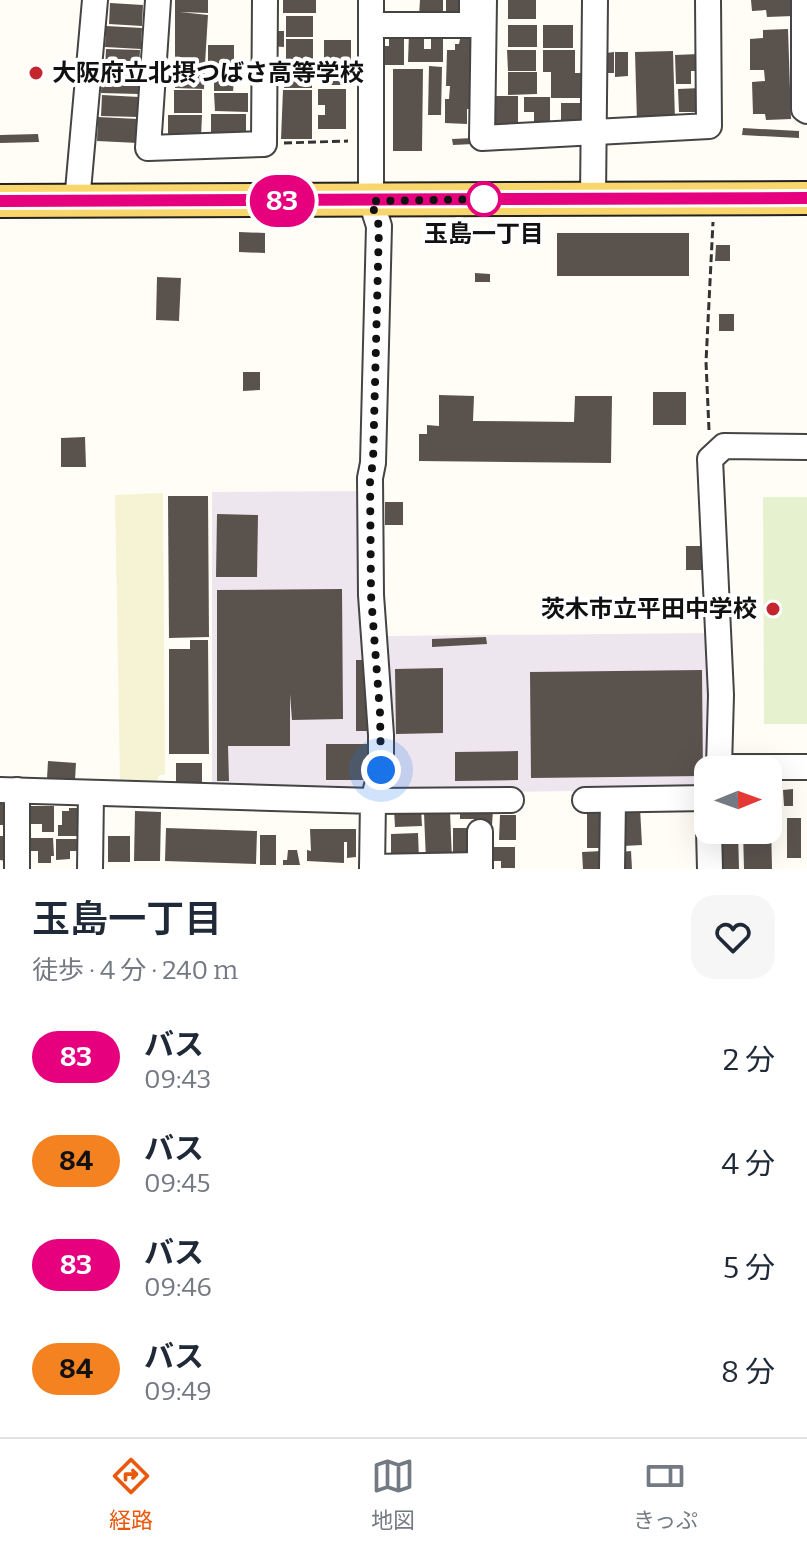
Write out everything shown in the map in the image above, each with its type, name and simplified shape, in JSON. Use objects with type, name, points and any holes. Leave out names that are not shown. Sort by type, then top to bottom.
[{"type":"main road","points":[[0,201],[807,198]]},
{"type":"street","points":[[77,202],[95,0]]},
{"type":"street","points":[[158,0],[148,148],[264,144],[265,0]]},
{"type":"street","points":[[371,0],[371,201],[379,226],[370,493],[371,595],[381,735],[381,770],[373,801],[372,868],[480,867],[480,832]]},
{"type":"street","points":[[371,25],[472,25],[472,0]]},
{"type":"street","points":[[484,0],[482,138],[709,126],[708,0]]},
{"type":"street","points":[[593,197],[595,0]]},
{"type":"street","points":[[804,0],[804,109],[807,111]]},
{"type":"street","points":[[719,756],[721,695],[710,459],[724,446],[807,447]]},
{"type":"street","points":[[782,768],[807,767]]},
{"type":"street","points":[[17,869],[9,790],[373,801],[511,800]]},
{"type":"street","points":[[90,869],[91,793]]},
{"type":"street","points":[[585,800],[694,800]]},
{"type":"street","points":[[612,869],[613,800]]},
{"type":"street","points":[[709,844],[710,869]]},
{"type":"path","points":[[264,144],[371,140]]},
{"type":"path","points":[[710,459],[706,362],[714,198]]},
{"type":"shaded area","points":[[364,491],[372,789],[212,787],[212,492]]},
{"type":"shaded area","points":[[163,493],[165,774],[158,776],[158,786],[120,784],[115,495]]},
{"type":"shaded area","points":[[710,633],[710,756],[694,756],[694,789],[387,794],[393,768],[388,636]]},
{"type":"green space","points":[[763,497],[807,497],[807,724],[764,724]]},
{"type":"building","points":[[175,0],[208,0],[208,13],[180,12],[208,15],[205,64],[175,63]]},
{"type":"building","points":[[283,0],[316,0],[316,13],[283,13]]},
{"type":"building","points":[[420,0],[443,0],[443,16],[419,16]]},
{"type":"building","points":[[446,0],[470,0],[470,20],[446,20]]},
{"type":"building","points":[[508,0],[536,0],[536,19],[508,19]]},
{"type":"building","points":[[751,0],[793,0],[793,16],[767,17],[766,10],[752,11]]},
{"type":"building","points":[[110,3],[143,5],[142,26],[109,24]]},
{"type":"building","points":[[286,16],[313,16],[313,37],[286,37]]},
{"type":"building","points":[[508,25],[537,25],[537,47],[508,47]]},
{"type":"building","points":[[543,25],[573,25],[573,48],[543,48]]},
{"type":"building","points":[[106,26],[142,28],[141,49],[105,47]]},
{"type":"building","points":[[788,29],[791,119],[766,120],[765,114],[753,114],[752,82],[765,81],[764,70],[750,70],[750,39],[763,38],[763,30]]},
{"type":"building","points":[[270,31],[284,31],[284,47],[270,46]]},
{"type":"building","points":[[389,31],[404,31],[404,65],[384,65],[384,46],[389,46]]},
{"type":"building","points":[[409,32],[424,32],[424,49],[431,49],[431,33],[443,33],[443,62],[408,62]]},
{"type":"building","points":[[286,39],[313,39],[313,64],[286,64]]},
{"type":"building","points":[[460,39],[473,39],[471,109],[467,109],[467,124],[445,123],[445,99],[449,99],[450,86],[446,86],[447,50],[455,50],[455,44],[459,44]]},
{"type":"building","points":[[324,40],[351,40],[351,60],[324,60]]},
{"type":"building","points":[[208,45],[234,45],[234,64],[208,64]]},
{"type":"building","points":[[106,49],[140,50],[139,71],[105,69]]},
{"type":"building","points":[[507,50],[536,50],[536,71],[508,71]]},
{"type":"building","points":[[543,50],[575,50],[575,73],[586,73],[586,98],[551,98],[551,72],[543,72]]},
{"type":"building","points":[[673,51],[675,120],[637,122],[635,52]]},
{"type":"building","points":[[614,52],[614,73],[606,73],[606,53]]},
{"type":"building","points":[[615,52],[628,52],[628,76],[615,77]]},
{"type":"building","points":[[699,54],[700,71],[691,71],[691,84],[676,84],[675,55]]},
{"type":"building","points":[[176,64],[205,66],[204,89],[175,88]]},
{"type":"building","points":[[284,65],[312,65],[312,88],[284,88]]},
{"type":"building","points":[[322,65],[353,65],[353,85],[322,85]]},
{"type":"building","points":[[214,66],[243,66],[243,81],[234,81],[233,91],[214,91]]},
{"type":"building","points":[[429,66],[442,67],[441,115],[428,115]]},
{"type":"building","points":[[393,69],[423,69],[422,151],[393,151]]},
{"type":"building","points":[[102,70],[139,72],[139,94],[101,93]]},
{"type":"building","points":[[508,72],[537,72],[537,94],[508,95]]},
{"type":"building","points":[[701,88],[698,112],[679,112],[678,89]]},
{"type":"building","points":[[318,89],[346,89],[346,129],[318,129],[318,115],[325,115],[325,105],[318,105]]},
{"type":"building","points":[[174,90],[202,90],[202,113],[174,113]]},
{"type":"building","points":[[283,90],[312,90],[312,139],[281,139]]},
{"type":"building","points":[[214,93],[248,93],[248,112],[215,111]]},
{"type":"building","points":[[102,95],[139,97],[138,117],[101,116]]},
{"type":"building","points":[[494,96],[518,96],[518,126],[494,126]]},
{"type":"building","points":[[524,97],[550,97],[550,127],[534,127],[534,112],[524,112]]},
{"type":"building","points":[[561,103],[585,103],[585,125],[561,125]]},
{"type":"building","points":[[211,114],[246,114],[246,134],[211,134]]},
{"type":"building","points":[[168,115],[202,115],[201,137],[168,137]]},
{"type":"building","points":[[98,117],[138,119],[138,143],[97,141]]},
{"type":"building","points":[[743,128],[799,131],[799,138],[742,135]]},
{"type":"building","points":[[38,134],[39,142],[0,143],[0,135]]},
{"type":"building","points":[[473,138],[473,144],[453,145],[452,139]]},
{"type":"building","points":[[239,232],[265,233],[265,253],[239,252]]},
{"type":"building","points":[[557,233],[689,233],[689,276],[557,276]]},
{"type":"building","points":[[716,245],[730,245],[730,261],[715,261]]},
{"type":"building","points":[[475,273],[490,274],[490,282],[475,282]]},
{"type":"building","points":[[157,277],[181,278],[179,321],[156,320]]},
{"type":"building","points":[[719,314],[734,314],[734,331],[719,331]]},
{"type":"building","points":[[243,372],[260,372],[260,390],[243,391]]},
{"type":"building","points":[[653,392],[686,392],[686,425],[653,425]]},
{"type":"building","points":[[439,395],[474,396],[473,421],[574,422],[575,396],[612,396],[611,463],[419,461],[419,434],[427,434],[427,425],[439,426]]},
{"type":"building","points":[[85,437],[86,467],[61,467],[61,438]]},
{"type":"building","points":[[168,496],[208,496],[209,637],[169,638]]},
{"type":"building","points":[[385,502],[403,502],[403,525],[385,525]]},
{"type":"building","points":[[217,514],[258,515],[257,577],[216,577]]},
{"type":"building","points":[[686,546],[702,546],[702,570],[686,570]]},
{"type":"building","points":[[342,589],[343,719],[292,720],[290,694],[290,746],[228,746],[229,781],[217,781],[217,590]]},
{"type":"building","points":[[486,637],[487,644],[432,647],[432,639]]},
{"type":"building","points":[[190,640],[208,640],[209,754],[169,754],[169,649],[190,649]]},
{"type":"building","points":[[356,660],[374,660],[374,731],[356,731]]},
{"type":"building","points":[[443,668],[443,733],[396,734],[395,669]]},
{"type":"building","points":[[702,670],[703,756],[694,756],[694,776],[531,778],[530,672]]},
{"type":"building","points":[[326,744],[372,744],[372,780],[326,780]]},
{"type":"building","points":[[518,751],[518,780],[455,781],[455,752]]},
{"type":"building","points":[[48,761],[76,763],[75,780],[47,779]]},
{"type":"building","points":[[176,763],[202,763],[202,784],[176,785]]},
{"type":"building","points":[[793,789],[793,806],[784,806],[783,790]]},
{"type":"building","points":[[0,804],[11,804],[8,825],[0,825]]},
{"type":"building","points":[[30,806],[54,806],[54,832],[42,832],[42,824],[30,824]]},
{"type":"building","points":[[69,808],[81,808],[80,836],[58,836],[62,811],[69,811]]},
{"type":"building","points":[[460,808],[493,809],[492,826],[480,826],[481,819],[460,819]]},
{"type":"building","points":[[587,808],[604,808],[604,848],[587,848]]},
{"type":"building","points":[[640,808],[642,845],[623,846],[620,809]]},
{"type":"building","points":[[394,809],[421,809],[422,826],[395,827]]},
{"type":"building","points":[[135,811],[161,812],[160,861],[134,861]]},
{"type":"building","points":[[450,812],[452,859],[426,861],[424,813]]},
{"type":"building","points":[[500,815],[516,815],[516,840],[499,840]]},
{"type":"building","points":[[787,818],[801,818],[801,858],[787,858]]},
{"type":"building","points":[[166,828],[257,831],[256,864],[165,861]]},
{"type":"building","points":[[453,828],[473,828],[473,852],[453,852]]},
{"type":"building","points":[[310,829],[356,829],[356,857],[347,858],[347,842],[344,842],[344,863],[307,861],[307,850],[311,851]]},
{"type":"building","points":[[418,833],[419,860],[391,861],[391,834]]},
{"type":"building","points":[[260,835],[276,835],[276,865],[260,865]]},
{"type":"building","points":[[0,836],[8,836],[6,861],[0,860]]},
{"type":"building","points":[[108,836],[130,836],[130,862],[108,862]]},
{"type":"building","points":[[31,838],[53,838],[54,856],[51,856],[51,863],[38,863],[38,851],[31,851]]},
{"type":"building","points":[[56,839],[81,839],[81,851],[70,851],[70,859],[56,860]]},
{"type":"building","points":[[717,844],[738,844],[739,869],[718,869]]},
{"type":"building","points":[[743,844],[771,844],[772,869],[744,869]]},
{"type":"building","points":[[489,847],[515,847],[515,868],[501,868],[501,861],[489,861]]},
{"type":"building","points":[[288,850],[297,850],[300,865],[283,865]]},
{"type":"building","points":[[602,851],[602,869],[583,869],[582,852]]},
{"type":"building","points":[[631,851],[632,869],[622,869],[621,852]]},
{"type":"bus line","name":"83","points":[[0,201],[807,198]]},
{"type":"place","name":"大阪府立北摂つばさ高等学校","points":[[36,73]]},
{"type":"place","name":"玉島一丁目","points":[[484,199]]},
{"type":"place","name":"茨木市立平田中学校","points":[[773,609]]},
{"type":"route","points":[[381,770],[378,671],[371,595],[370,478],[373,463],[379,226],[371,201],[484,199]]}]
